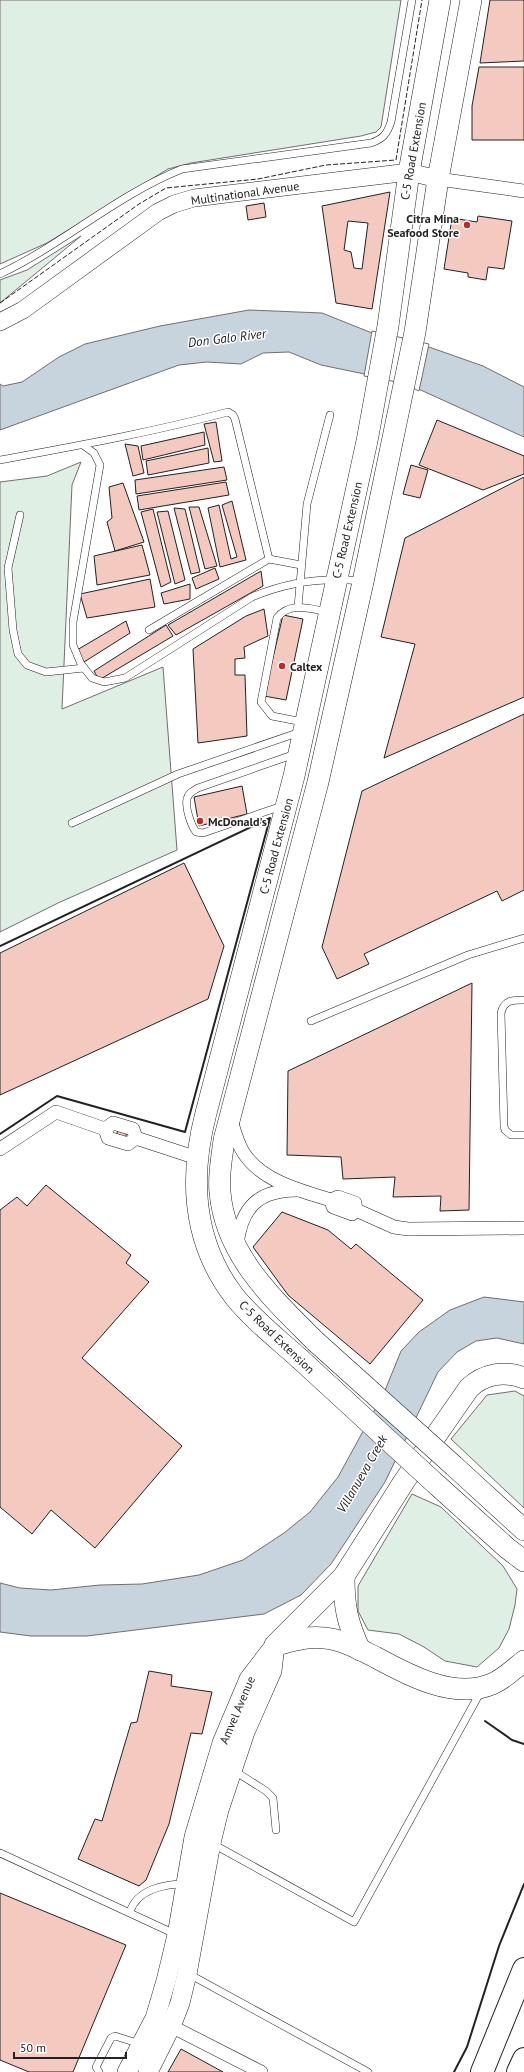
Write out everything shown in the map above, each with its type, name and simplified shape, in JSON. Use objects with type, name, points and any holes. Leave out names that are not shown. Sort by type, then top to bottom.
[{"type":"highway","points":[[482,2072],[524,1969]]},
{"type":"highway","points":[[518,2072],[524,2059]]},
{"type":"main road","name":"C-5 Road Extension","points":[[440,0],[409,172],[388,326],[377,390],[294,776],[202,1129],[197,1158],[195,1191],[198,1215],[206,1245],[219,1272],[234,1296],[252,1316],[437,1485],[507,1548],[524,1561]]},
{"type":"main road","name":"C-5 Road Extension","points":[[471,0],[438,179],[415,332],[402,398],[363,582],[318,782],[224,1140],[220,1168],[220,1191],[222,1210],[237,1247],[256,1280],[315,1341],[524,1530]]},
{"type":"main road","points":[[294,776],[318,782]]},
{"type":"main road","points":[[275,1646],[344,1576],[404,1480],[468,1388],[483,1377],[492,1375],[512,1374],[524,1378]]},
{"type":"main road","points":[[507,1548],[524,1571]]},
{"type":"main road","points":[[344,1576],[348,1625],[360,1650]]},
{"type":"main road","points":[[275,1646],[318,1637],[332,1639],[360,1650],[399,1669],[443,1686],[465,1690],[494,1684],[524,1661]]},
{"type":"main road","name":"Amvel Avenue","points":[[179,1969],[231,1768],[253,1710],[272,1671],[275,1646]]},
{"type":"main road","name":"Amvel Avenue","points":[[127,2072],[142,2045],[180,2003],[178,1935],[196,1831],[222,1743],[249,1679],[275,1646]]},
{"type":"main road","name":"Amvel Avenue","points":[[148,2072],[163,2022]]},
{"type":"street","name":"Multinational Avenue","points":[[0,322],[23,310],[158,212],[174,204],[194,198],[409,172],[438,179],[524,191]]},
{"type":"street","points":[[0,1149],[56,1112],[105,1129],[113,1123],[126,1126],[133,1129],[136,1138],[197,1158]]},
{"type":"street","points":[[230,1119],[238,1142],[250,1161],[274,1178],[298,1190],[331,1200],[333,1207],[352,1214],[356,1210],[394,1227],[401,1228],[524,1228]]},
{"type":"street","points":[[237,1247],[240,1225],[251,1206],[260,1199],[272,1193],[283,1190],[298,1190]]},
{"type":"street","points":[[163,2022],[260,2072]]},
{"type":"lane","points":[[0,274],[30,259],[133,193],[160,178],[182,169],[371,144],[379,140],[388,131],[391,122],[412,0]]},
{"type":"lane","points":[[0,460],[83,445],[228,412],[233,415],[269,559]]},
{"type":"lane","points":[[298,607],[307,504],[330,415]]},
{"type":"lane","points":[[83,445],[94,453],[100,465],[73,622],[73,645],[84,668],[92,678],[104,682],[125,678],[252,597],[269,590],[300,582],[336,579],[363,582]]},
{"type":"lane","points":[[20,515],[8,568],[13,630],[18,654],[27,664],[46,672],[84,668]]},
{"type":"lane","points":[[149,630],[269,559],[301,565]]},
{"type":"lane","points":[[305,726],[272,716],[261,702],[278,618],[287,609],[298,607],[329,612]]},
{"type":"lane","points":[[72,823],[178,774],[305,726]]},
{"type":"lane","points":[[287,804],[203,833],[196,832],[192,826],[186,799],[189,793],[198,788],[299,753]]},
{"type":"lane","points":[[311,1021],[468,956],[524,938]]},
{"type":"lane","points":[[524,1000],[509,1000],[503,1005],[501,1013],[504,1126],[511,1135],[524,1135]]},
{"type":"lane","points":[[211,1843],[354,1922],[483,1687]]},
{"type":"lane","points":[[231,1768],[266,1791],[273,1798],[276,1830]]},
{"type":"lane","points":[[0,1853],[178,1935]]},
{"type":"lane","points":[[130,1912],[132,1906],[139,1897],[155,1889],[167,1884],[186,1884]]},
{"type":"lane","points":[[179,1969],[368,2072]]},
{"type":"lane","points":[[99,2072],[96,2067],[111,2038],[115,2036],[142,2045]]},
{"type":"green space","points":[[0,0],[401,0],[381,127],[376,132],[361,136],[191,163],[168,169],[47,243],[0,264]]},
{"type":"green space","points":[[81,236],[0,303],[0,280],[27,270]]},
{"type":"green space","points":[[81,462],[72,485],[62,709],[163,667],[177,850],[58,903],[0,932],[0,482],[47,476]]},
{"type":"green space","points":[[515,1391],[524,1396],[524,1508],[451,1439],[487,1395]]},
{"type":"green space","points":[[412,1494],[441,1507],[503,1566],[517,1589],[509,1629],[499,1648],[477,1667],[445,1661],[424,1647],[399,1634],[368,1630],[358,1611],[358,1586]]},
{"type":"water","name":"Don Galo River","points":[[249,310],[322,313],[372,333],[429,347],[483,366],[524,387],[524,437],[403,382],[321,365],[289,352],[263,353],[241,364],[207,362],[179,365],[0,430],[0,384],[3,386],[22,382],[59,357],[85,344],[160,326]]},
{"type":"water","name":"Villanueva Creek","points":[[484,1297],[524,1302],[524,1344],[497,1338],[476,1341],[457,1352],[438,1372],[385,1482],[331,1564],[301,1595],[264,1614],[87,1636],[31,1636],[0,1632],[0,1583],[20,1588],[51,1590],[100,1585],[142,1584],[199,1575],[243,1560],[284,1533],[310,1512],[338,1477],[384,1393],[401,1351],[419,1332],[450,1310]]},
{"type":"pier","points":[[372,331],[429,344],[419,391],[402,383],[364,376]]},
{"type":"building","points":[[490,0],[524,0],[524,61],[480,63]]},
{"type":"building","points":[[479,67],[524,67],[524,140],[472,140],[472,106]]},
{"type":"building","points":[[390,192],[372,309],[336,303],[322,206]],"holes":[[[348,221],[368,223],[362,269],[354,268],[351,252],[344,250]]]},
{"type":"building","points":[[264,203],[266,217],[248,220],[246,206]]},
{"type":"building","points":[[478,216],[512,221],[504,269],[488,267],[486,280],[468,277],[468,273],[444,269],[452,218],[477,222]]},
{"type":"building","points":[[437,420],[524,456],[524,474],[483,490],[419,465]]},
{"type":"building","points":[[216,422],[222,461],[214,462],[204,424]]},
{"type":"building","points":[[204,432],[205,445],[143,460],[141,446]]},
{"type":"building","points":[[125,444],[138,446],[144,473],[133,476]]},
{"type":"building","points":[[208,448],[209,463],[148,475],[146,461]]},
{"type":"building","points":[[411,465],[428,470],[420,498],[403,494]]},
{"type":"building","points":[[224,467],[227,480],[136,494],[135,480]]},
{"type":"building","points":[[524,477],[524,697],[384,758],[415,644],[381,637],[405,538]]},
{"type":"building","points":[[226,482],[229,495],[139,510],[137,496]]},
{"type":"building","points":[[123,483],[144,542],[115,551],[107,522],[112,518],[109,487]]},
{"type":"building","points":[[232,501],[246,560],[220,567],[208,508],[219,505],[231,559],[237,557],[222,505]]},
{"type":"building","points":[[189,507],[199,507],[217,566],[205,569]]},
{"type":"building","points":[[174,508],[185,509],[200,572],[191,574]]},
{"type":"building","points":[[153,509],[171,582],[161,587],[141,512]]},
{"type":"building","points":[[168,511],[185,580],[175,584],[157,512]]},
{"type":"building","points":[[142,545],[150,575],[97,585],[94,556]]},
{"type":"building","points":[[215,568],[219,579],[196,589],[192,578]]},
{"type":"building","points":[[261,571],[263,586],[176,635],[168,625]]},
{"type":"building","points":[[150,579],[155,607],[87,618],[80,594]]},
{"type":"building","points":[[190,584],[190,599],[164,604],[161,593]]},
{"type":"building","points":[[264,609],[268,636],[244,647],[245,658],[235,659],[235,675],[245,675],[247,736],[198,743],[193,649],[246,616]]},
{"type":"building","points":[[283,615],[303,619],[286,700],[264,696]]},
{"type":"building","points":[[126,621],[130,633],[84,662],[77,650]]},
{"type":"building","points":[[166,625],[173,636],[99,680],[94,671]]},
{"type":"building","points":[[524,714],[524,890],[502,901],[497,891],[364,954],[369,964],[337,979],[322,947],[362,791]]},
{"type":"building","points":[[242,786],[247,814],[199,826],[194,797]]},
{"type":"building","points":[[184,863],[224,946],[208,999],[0,1095],[0,953]]},
{"type":"building","points":[[472,983],[469,1210],[440,1211],[441,1196],[393,1197],[395,1177],[343,1179],[341,1157],[287,1155],[288,1071]]},
{"type":"building","points":[[118,1130],[127,1132],[125,1139],[116,1136]]},
{"type":"building","points":[[46,1185],[131,1255],[126,1263],[149,1282],[82,1358],[182,1446],[95,1548],[51,1510],[32,1534],[0,1507],[0,1210],[17,1197],[27,1206]]},
{"type":"building","points":[[282,1212],[328,1230],[351,1249],[356,1244],[423,1300],[370,1364],[288,1295],[253,1247]]},
{"type":"building","points":[[149,1671],[172,1675],[171,1686],[212,1692],[202,1734],[191,1733],[169,1824],[146,1880],[139,1886],[78,1859],[95,1819],[102,1821],[131,1723],[137,1722]]},
{"type":"building","points":[[0,1893],[126,1945],[73,2072],[29,2072],[0,2060]]},
{"type":"building","points":[[181,2049],[223,2072],[168,2072]]},
{"type":"fence","points":[[0,303],[139,204],[166,188],[258,179],[326,165],[396,160],[422,0]]},
{"type":"wall","points":[[0,946],[270,818],[185,1132],[57,1096],[0,1134]]},
{"type":"wall","points":[[485,1721],[512,1740],[524,1744]]},
{"type":"wall","points":[[454,2072],[467,2047],[499,1946],[524,1884]]},
{"type":"place","name":"Citra Mina Seafood Store","points":[[467,225]]},
{"type":"place","name":"Caltex","points":[[282,666]]},
{"type":"place","name":"McDonald's","points":[[200,821]]}]
